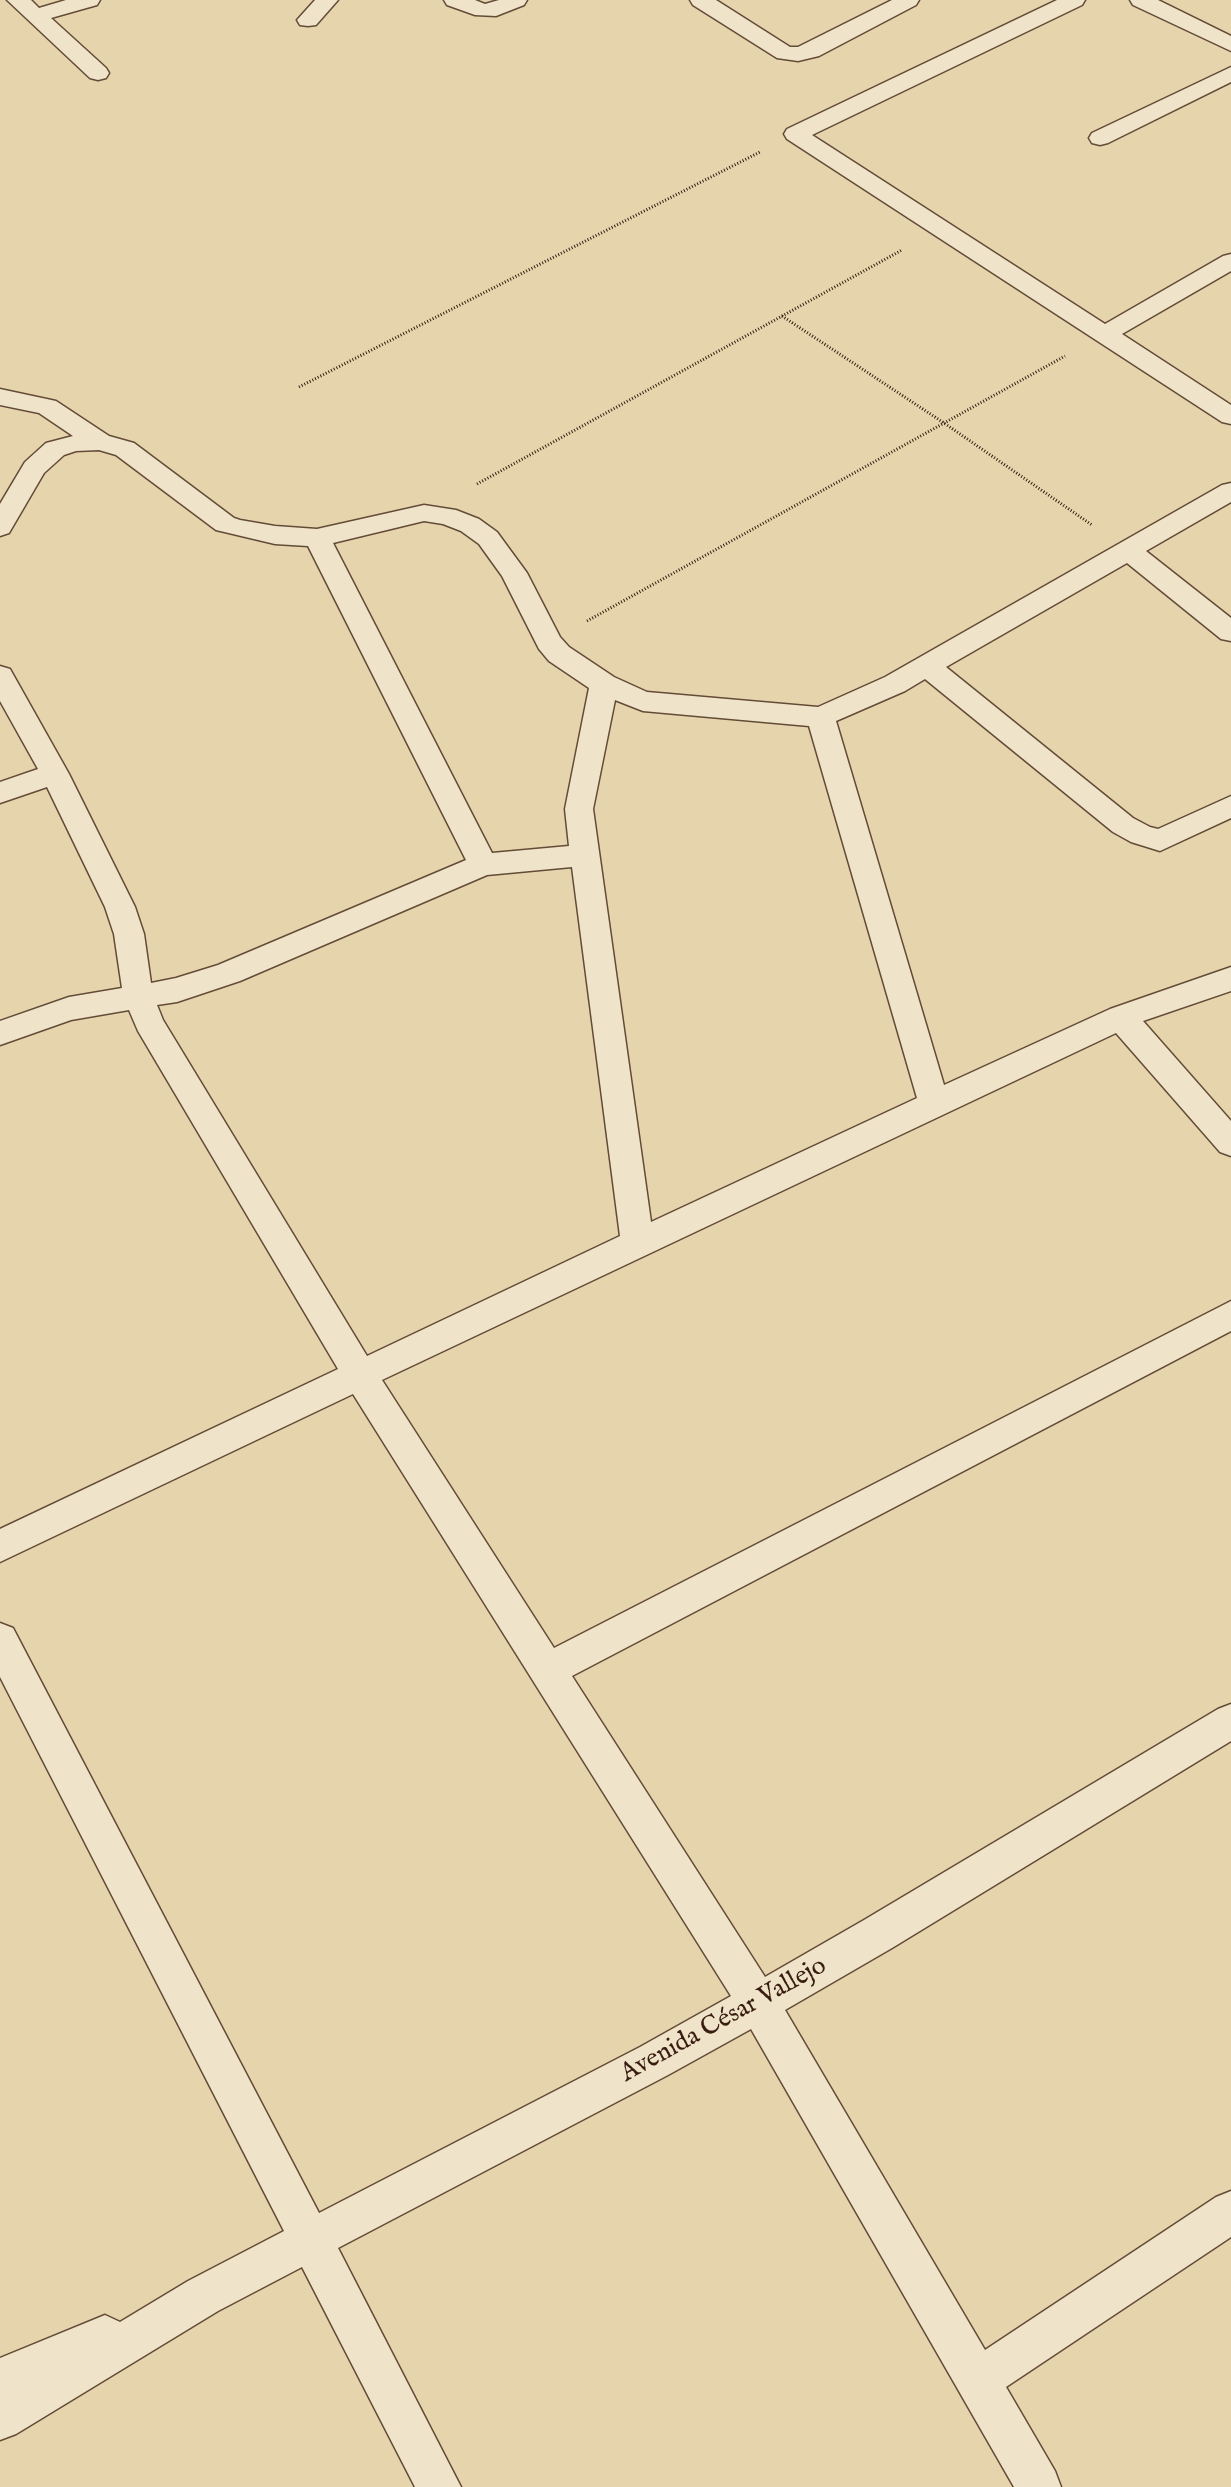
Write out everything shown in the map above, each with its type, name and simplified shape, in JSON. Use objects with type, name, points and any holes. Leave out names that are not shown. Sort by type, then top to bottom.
[{"type":"street","points":[[18,0],[98,73]]},
{"type":"street","points":[[36,16],[89,0]]},
{"type":"street","points":[[308,20],[327,0]]},
{"type":"street","points":[[455,0],[483,10],[507,7],[516,0]]},
{"type":"street","points":[[701,0],[785,53],[798,54],[811,51],[908,0]]},
{"type":"street","points":[[795,134],[1074,0]]},
{"type":"street","points":[[1141,0],[1231,44]]},
{"type":"street","points":[[1100,138],[1231,74]]},
{"type":"street","points":[[795,134],[1231,416]]},
{"type":"street","points":[[1105,334],[1231,261]]},
{"type":"street","points":[[0,397],[47,407],[100,442],[125,449],[225,524],[275,535],[317,538],[424,513],[447,516],[470,525],[488,538],[514,573],[549,642],[559,654],[604,684],[643,701],[821,717],[895,684],[1231,491]]},
{"type":"street","points":[[0,528],[34,468],[54,449],[75,443],[100,442]]},
{"type":"street","points":[[317,538],[483,865]]},
{"type":"street","points":[[1128,550],[1231,632]]},
{"type":"street","points":[[927,666],[1123,825],[1141,835],[1160,840],[1231,807]]},
{"type":"street","points":[[0,676],[55,774],[120,907],[129,934],[138,995],[149,1023],[360,1375],[758,2003],[1039,2487]]},
{"type":"street","points":[[604,684],[579,809],[637,1244]]},
{"type":"street","points":[[821,717],[934,1104]]},
{"type":"street","points":[[0,793],[55,774]]},
{"type":"street","points":[[0,1033],[69,1009],[138,995],[177,990],[229,973],[483,865],[585,855]]},
{"type":"street","points":[[0,1546],[1121,1017],[1231,979]]},
{"type":"street","points":[[1121,1017],[1231,1143]]},
{"type":"street","points":[[546,1671],[1231,1315]]},
{"type":"street","points":[[0,1640],[439,2487]]},
{"type":"street","name":"Avenida César Vallejo","points":[[0,2418],[203,2296],[654,2061],[758,2003],[878,1934],[1231,1721]]},
{"type":"street","points":[[978,2379],[1231,2212]]},
{"type":"street","name":"Avenida César Vallejo","points":[[0,2380],[203,2296]]},
{"type":"path","points":[[299,387],[795,134]]},
{"type":"path","points":[[424,513],[940,229]]},
{"type":"path","points":[[782,316],[944,423],[1128,550]]},
{"type":"path","points":[[549,642],[1105,334]]}]
